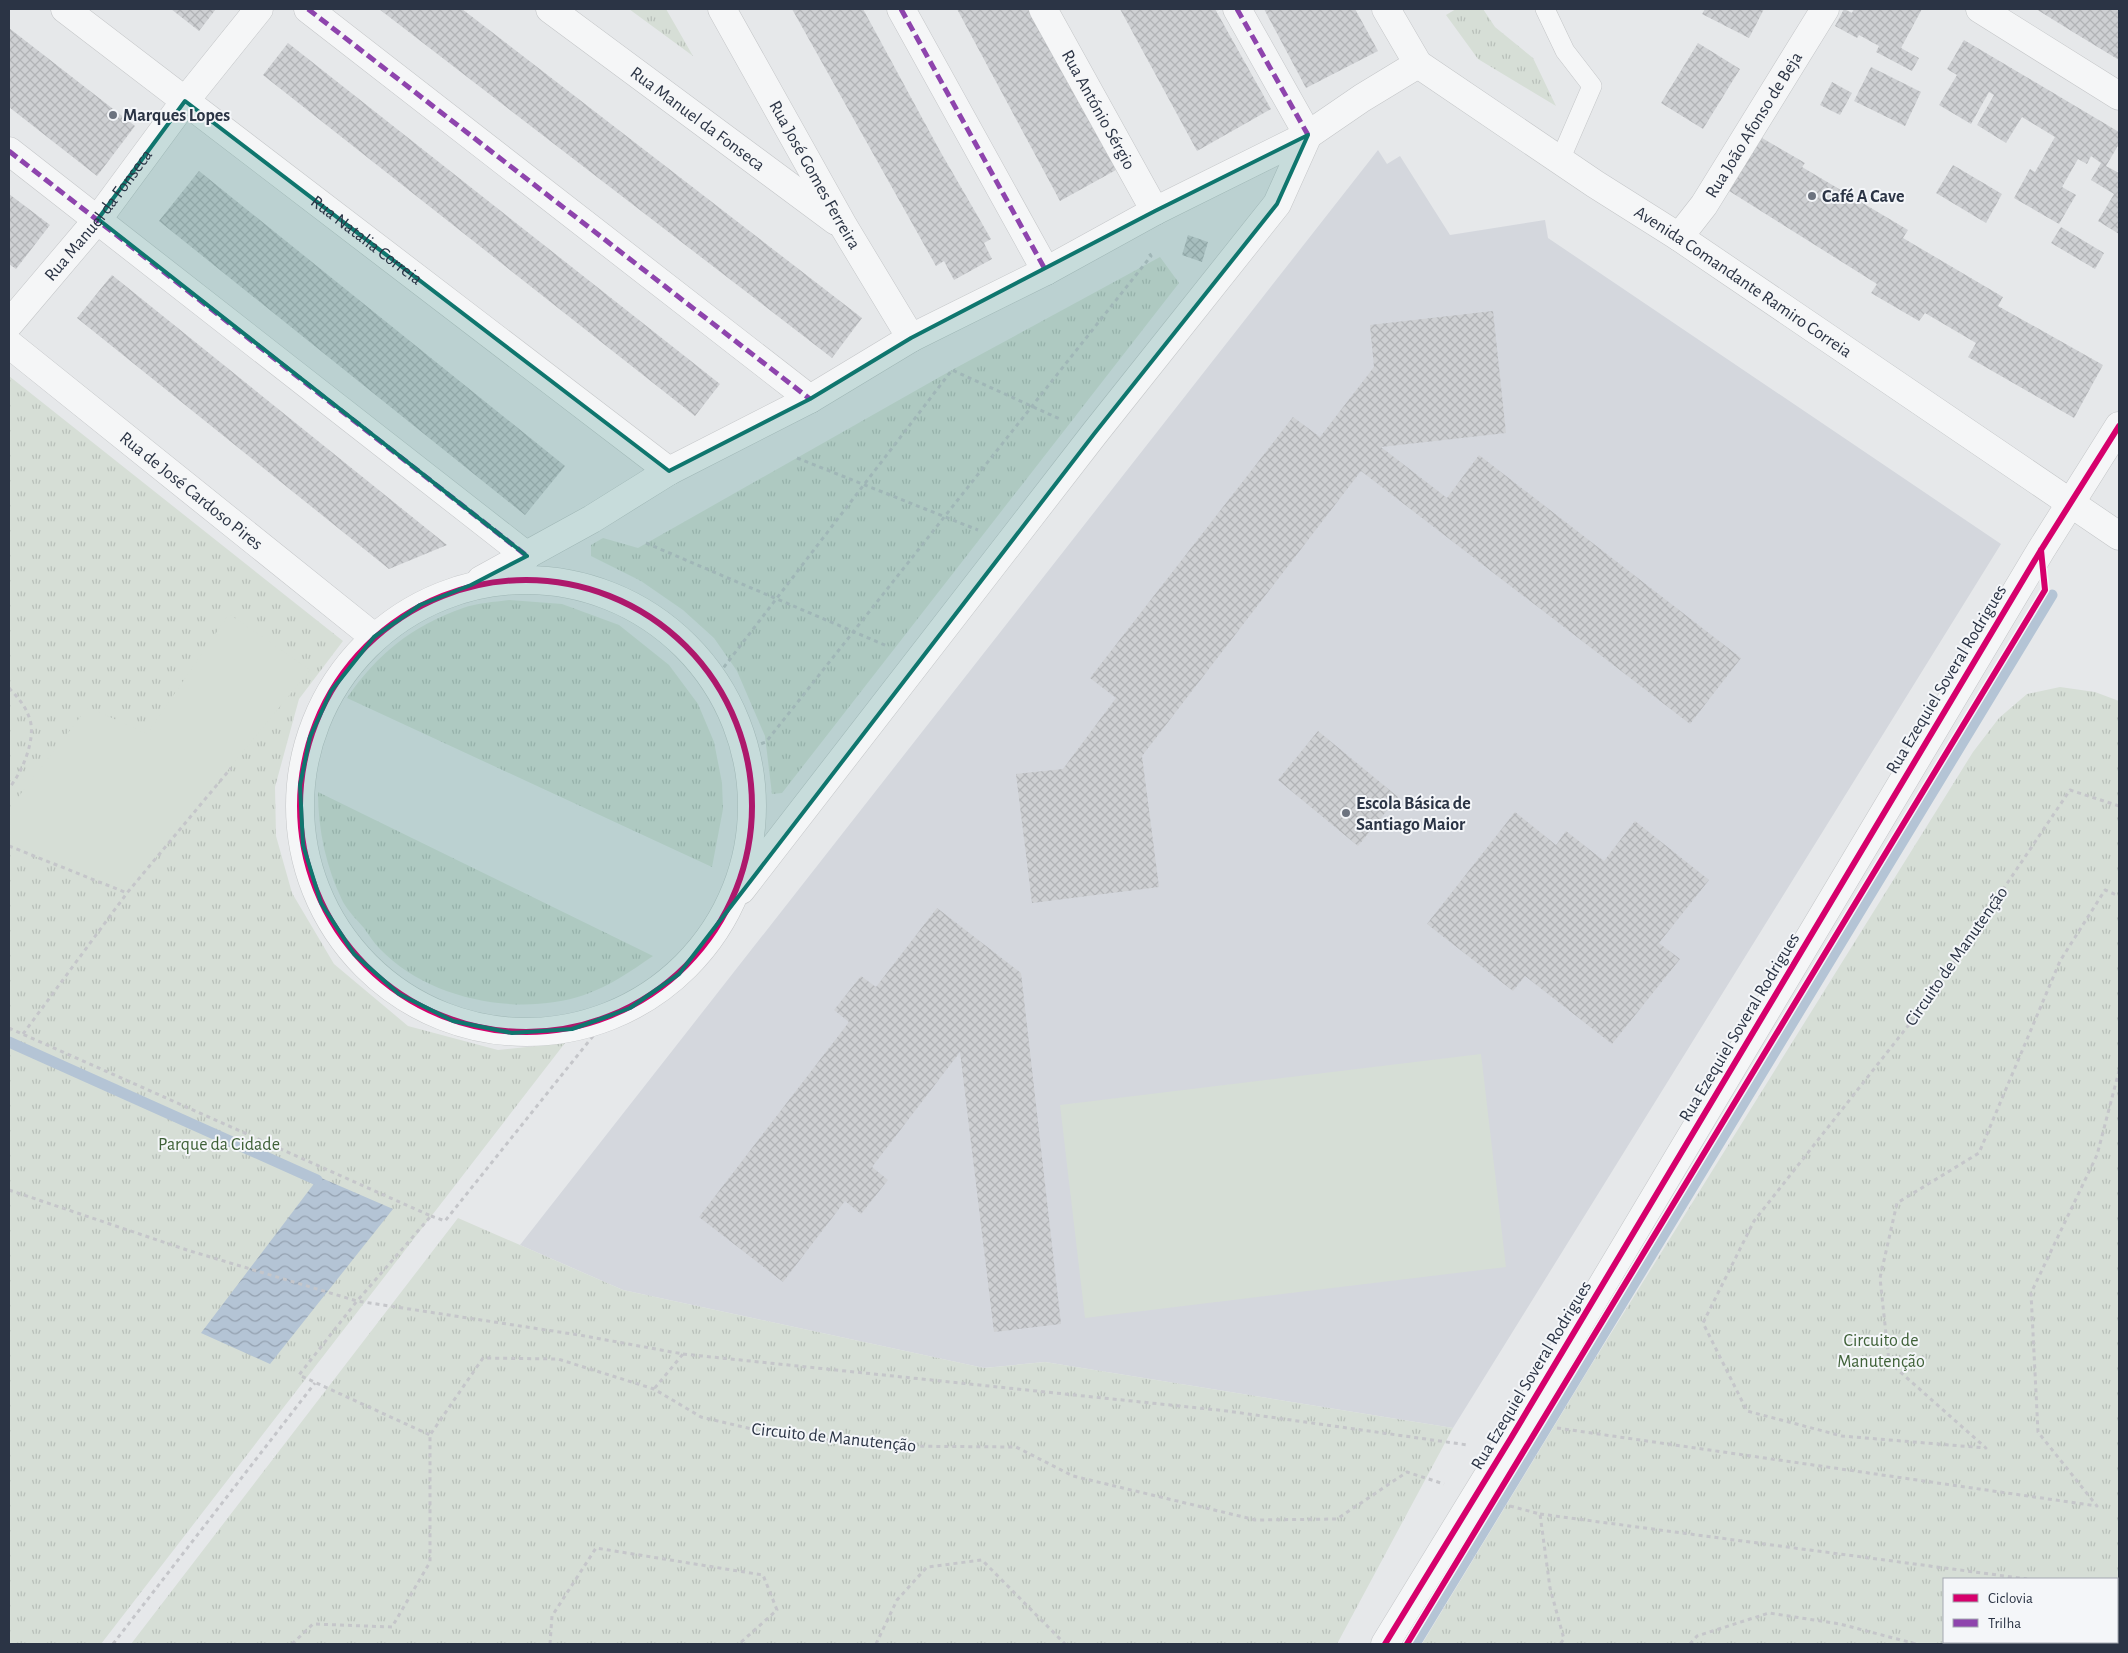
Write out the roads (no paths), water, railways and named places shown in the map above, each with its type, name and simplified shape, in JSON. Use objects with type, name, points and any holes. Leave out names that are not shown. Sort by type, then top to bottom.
[{"type":"street","name":"Rua Natalia Correia","points":[[65,9],[669,471]]},
{"type":"street","name":"Rua Manuel da Fonseca","points":[[9,324],[98,219],[185,101],[260,9]]},
{"type":"street","points":[[308,9],[810,399]]},
{"type":"street","name":"Rua Manuel da Fonseca","points":[[550,9],[844,228]]},
{"type":"street","name":"Rua José Gomes Ferreira","points":[[722,9],[844,228],[911,338]]},
{"type":"street","points":[[901,9],[1046,271]]},
{"type":"street","name":"Rua António Sérgio","points":[[1044,9],[1155,211]]},
{"type":"street","points":[[1237,9],[1308,135]]},
{"type":"street","name":"Avenida Comandante Ramiro Correia","points":[[1386,9],[1418,64],[1560,160],[1679,237],[2119,536]]},
{"type":"street","name":"Rua João Afonso de Beja","points":[[1679,237],[1704,205],[1825,9]]},
{"type":"street","points":[[1980,9],[2119,96]]},
{"type":"street","points":[[1308,135],[1277,204],[1094,434],[734,899],[718,927],[679,974],[630,1008],[609,1016],[572,1028],[512,1033],[453,1021],[399,994],[354,954],[321,903],[303,846],[300,785],[310,737],[331,691],[374,637],[420,605],[471,585],[526,556],[669,471],[810,399],[911,338],[1046,271],[1155,211],[1308,135],[1362,98],[1418,64]]},
{"type":"street","points":[[9,151],[526,556]]},
{"type":"street","name":"Rua de José Cardoso Pires","points":[[9,344],[374,637]]},
{"type":"street","name":"Rua Ezequiel Soveral Rodrigues","points":[[1386,1644],[2070,503],[2119,426]]},
{"type":"street","points":[[471,585],[544,579],[614,595],[675,633],[722,689],[748,756],[752,829],[734,899]]},
{"type":"lane","points":[[1545,9],[1565,51],[1592,86],[1560,160]]},
{"type":"water","points":[[319,1177],[393,1209],[270,1364],[201,1333]]},
{"type":"waterway","points":[[1415,1644],[2052,595]]},
{"type":"waterway","points":[[9,1042],[317,1180]]},
{"type":"place","name":"Marques Lopes","points":[[113,115]]},
{"type":"place","name":"Café A Cave","points":[[1812,196]]},
{"type":"place","name":"Escola Básica de Santiago Maior","points":[[1346,813]]},
{"type":"park label","name":"Parque da Cidade","points":[[219,1144]]},
{"type":"park label","name":"Circuito de Manutenção","points":[[1881,1350]]}]
